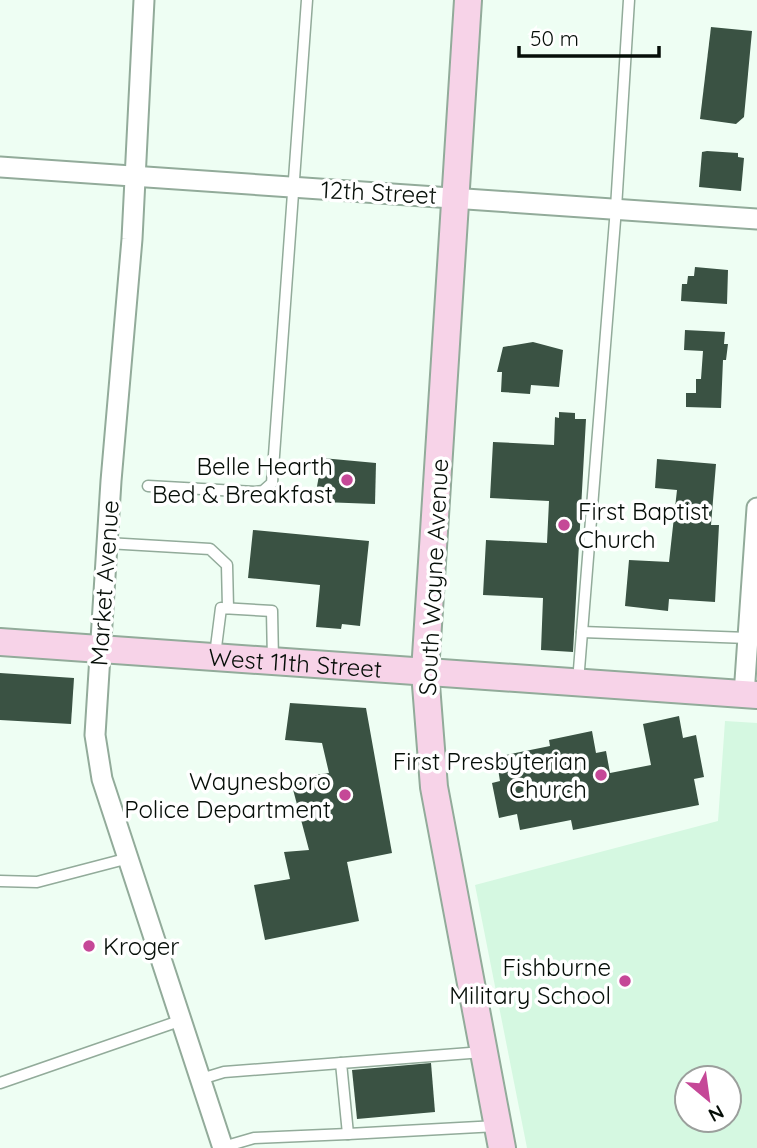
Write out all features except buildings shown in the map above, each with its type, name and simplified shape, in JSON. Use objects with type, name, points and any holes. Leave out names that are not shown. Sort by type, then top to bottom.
[{"type":"main road","name":"South Wayne Avenue","points":[[468,0],[425,672],[434,787],[499,1137]]},
{"type":"main road","name":"West 11th Street","points":[[0,642],[751,695]]},
{"type":"street","name":"Market Avenue","points":[[144,0],[95,735],[97,757],[223,1148]]},
{"type":"street","name":"12th Street","points":[[0,167],[757,219]]},
{"type":"street","points":[[751,695],[748,638],[754,605],[757,508]]},
{"type":"lane","points":[[148,486],[255,492],[263,491],[272,483],[307,0]]},
{"type":"lane","points":[[578,683],[616,208],[629,0]]},
{"type":"lane","points":[[107,543],[210,550],[228,565],[229,608]]},
{"type":"lane","points":[[215,657],[221,608],[272,611],[273,662]]},
{"type":"lane","points":[[582,632],[748,638]]},
{"type":"lane","points":[[0,881],[37,882],[129,858]]},
{"type":"lane","points":[[0,1083],[182,1020]]},
{"type":"lane","points":[[201,1079],[224,1072],[483,1052]]},
{"type":"lane","points":[[341,1063],[348,1134]]},
{"type":"lane","points":[[223,1148],[254,1138],[348,1134],[499,1137]]},
{"type":"shaded area","name":"Fishburne Military School","points":[[725,721],[757,723],[757,1148],[527,1148],[475,885],[718,821]]},
{"type":"place","name":"Belle Hearth Bed & Breakfast","points":[[347,480]]},
{"type":"place","name":"First Baptist Church","points":[[564,525]]},
{"type":"place","name":"First Presbyterian Church","points":[[601,775]]},
{"type":"place","name":"Waynesboro Police Department","points":[[345,795]]},
{"type":"place","name":"Kroger","points":[[89,946]]},
{"type":"place","name":"Fishburne Military School","points":[[625,981]]}]
